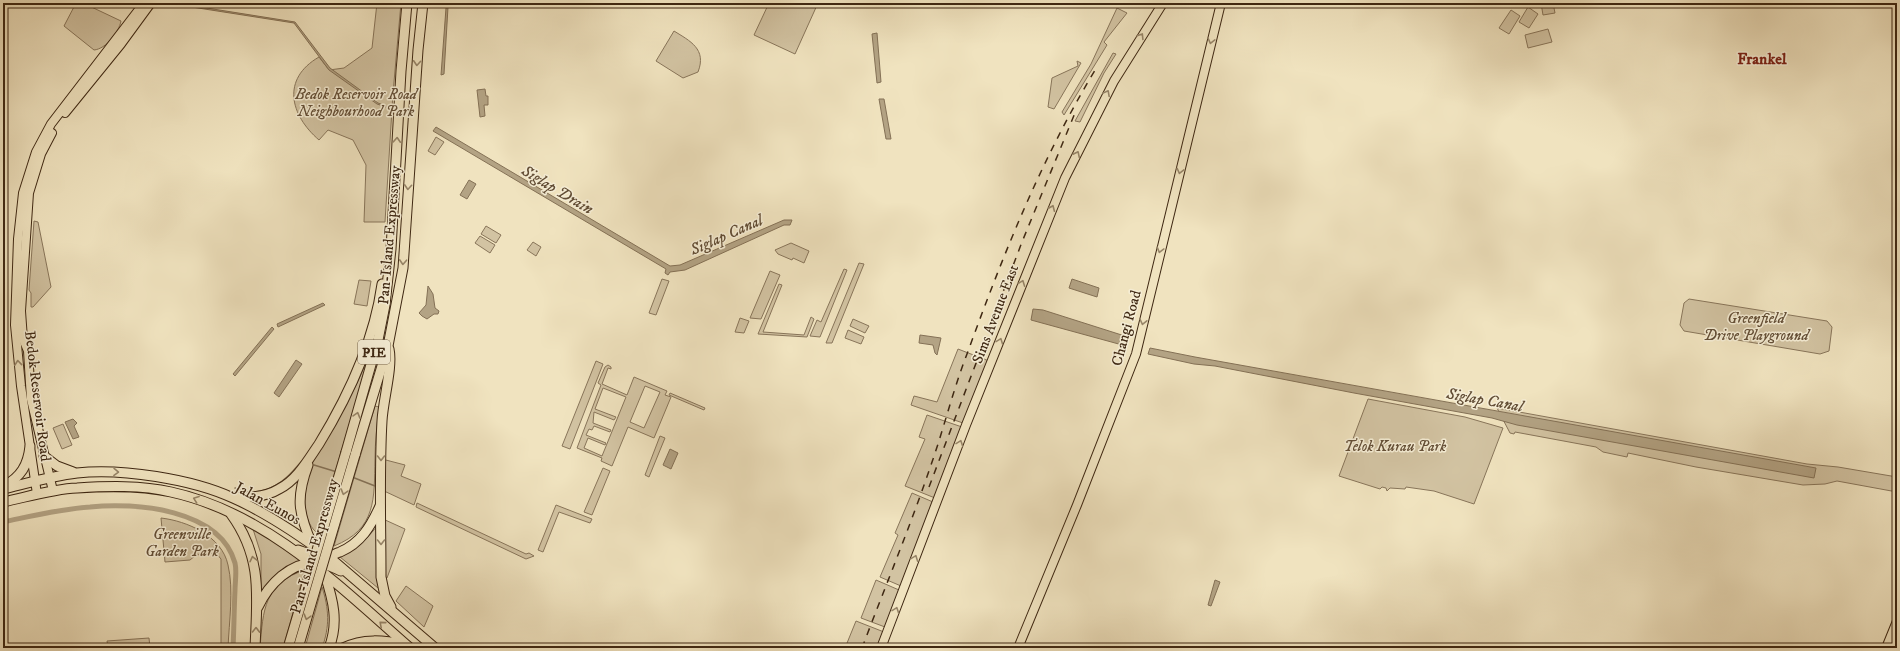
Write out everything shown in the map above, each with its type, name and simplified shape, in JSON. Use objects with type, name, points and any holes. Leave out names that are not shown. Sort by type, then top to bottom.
[{"type":"highway","name":"Pan-Island Expressway","points":[[288,648],[346,452],[382,321],[391,249],[401,71],[407,3]]},
{"type":"highway","name":"Pan-Island Expressway","points":[[298,648],[388,346],[402,268],[418,50],[423,3]]},
{"type":"highway","points":[[231,497],[258,497],[280,489],[301,470],[313,453],[342,406],[360,366],[375,316],[385,263],[391,249]]},
{"type":"highway","points":[[388,346],[390,362],[385,391],[381,434],[381,577],[385,596],[394,612]]},
{"type":"highway","points":[[3,488],[14,481],[22,473],[26,465],[30,446]]},
{"type":"highway","points":[[313,453],[301,486],[299,505],[303,523],[313,545]]},
{"type":"highway","points":[[44,456],[57,466],[78,473]]},
{"type":"highway","name":"Jalan Eunos","points":[[3,488],[51,477],[78,473],[124,472],[153,476],[202,487],[231,497],[266,515],[313,545],[325,575],[408,646]]},
{"type":"highway","name":"Jalan Eunos","points":[[3,502],[37,494],[76,488],[150,488],[194,498],[260,527],[292,549],[348,573],[435,648]]},
{"type":"highway","points":[[256,612],[264,595],[278,579],[289,571],[356,544],[367,531],[381,503]]},
{"type":"highway","points":[[231,513],[247,538],[252,553],[256,583],[256,648]]},
{"type":"highway","points":[[297,534],[309,547],[339,588]]},
{"type":"highway","points":[[325,575],[335,613],[334,629],[329,648]]},
{"type":"highway","points":[[343,648],[357,642],[374,640],[408,646]]},
{"type":"main road","name":"Bedok Reservoir Road","points":[[37,494],[21,386],[15,324],[19,234],[23,193],[36,152],[51,124],[75,90],[117,40],[144,3]]},
{"type":"main road","name":"Bedok Reservoir Road","points":[[53,491],[51,477],[44,456],[31,399],[28,351],[23,339],[21,311],[29,194],[41,154],[56,126],[121,44],[151,3]]},
{"type":"main road","name":"Sims Avenue East","points":[[881,648],[966,425],[1065,178],[1114,81],[1163,3]]},
{"type":"main road","name":"Changi Road","points":[[1018,648],[1077,505],[1136,354],[1221,3]]},
{"type":"main road","points":[[1886,648],[1897,621]]},
{"type":"main road","points":[[1892,648],[1897,634]]},
{"type":"green space","points":[[76,3],[83,3],[121,21],[115,35],[103,47],[94,50],[64,26]]},
{"type":"green space","name":"Bedok Reservoir Road Neighbourhood Park","points":[[377,3],[401,3],[393,93],[385,222],[364,222],[366,165],[353,140],[328,130],[319,140],[301,120],[296,109],[294,97],[295,86],[299,76],[307,66],[319,57],[329,70],[344,68],[372,48]]},
{"type":"green space","points":[[769,3],[818,3],[795,54],[754,35]]},
{"type":"green space","points":[[1541,3],[1553,3],[1555,13],[1543,15]]},
{"type":"green space","points":[[1528,7],[1538,14],[1529,28],[1519,22]]},
{"type":"green space","points":[[1117,8],[1127,13],[1104,42],[1107,45],[1064,115],[1062,112],[1091,64]]},
{"type":"green space","points":[[1511,10],[1520,16],[1509,34],[1499,28]]},
{"type":"green space","points":[[1548,29],[1552,42],[1528,48],[1525,35]]},
{"type":"green space","points":[[674,31],[691,42],[699,52],[700,57],[698,72],[683,78],[656,61]]},
{"type":"green space","points":[[1113,53],[1116,54],[1104,73],[1080,122],[1075,121]]},
{"type":"green space","points":[[1077,61],[1081,63],[1054,109],[1048,107],[1052,78],[1078,66]]},
{"type":"green space","points":[[436,137],[444,142],[435,155],[428,151]]},
{"type":"green space","points":[[34,221],[38,222],[51,287],[33,307],[31,307],[31,293],[29,290]]},
{"type":"green space","points":[[486,226],[501,235],[496,243],[481,234]]},
{"type":"green space","points":[[480,236],[495,245],[490,253],[475,243]]},
{"type":"green space","points":[[533,242],[541,247],[536,256],[527,250]]},
{"type":"green space","points":[[791,243],[809,251],[804,263],[778,254],[775,250]]},
{"type":"green space","points":[[859,263],[864,264],[832,343],[826,343]]},
{"type":"green space","points":[[844,269],[847,270],[820,337],[810,336],[817,320],[821,322]]},
{"type":"green space","points":[[770,271],[780,275],[761,319],[750,318]]},
{"type":"green space","points":[[662,279],[669,281],[656,315],[649,313]]},
{"type":"green space","points":[[359,280],[371,281],[367,306],[354,304]]},
{"type":"green space","points":[[779,284],[782,285],[763,332],[804,335],[811,317],[814,319],[807,337],[758,334]]},
{"type":"green space","name":"Greenfield Drive Playground","points":[[1689,299],[1827,321],[1832,327],[1829,351],[1820,354],[1684,331],[1680,325],[1684,303]]},
{"type":"green space","points":[[740,318],[749,321],[744,333],[735,332]]},
{"type":"green space","points":[[853,319],[869,326],[865,333],[850,326]]},
{"type":"green space","points":[[848,330],[864,337],[861,344],[845,338]]},
{"type":"green space","points":[[958,349],[989,361],[963,423],[911,405],[914,396],[937,402]]},
{"type":"green space","points":[[596,361],[603,364],[570,449],[562,446]]},
{"type":"green space","points":[[608,365],[611,369],[608,368],[602,384],[627,395],[634,377],[667,391],[665,395],[671,397],[654,438],[628,427],[612,466],[601,461],[602,458],[577,448],[601,385],[598,383],[605,367]],"holes":[[[645,386],[660,392],[644,428],[630,422]],[[603,388],[626,397],[602,456],[584,448],[588,438],[605,445],[606,443],[586,435],[589,429],[592,430],[594,426],[610,432],[611,430],[593,423],[594,412],[614,420],[616,417],[595,409]]]},
{"type":"green space","points":[[364,367],[366,368],[317,533],[311,527],[305,510],[305,490],[309,472],[318,451],[349,399]]},
{"type":"green space","points":[[670,393],[705,408],[704,410],[669,395]]},
{"type":"green space","name":"Telok Kurau Park","points":[[1368,399],[1465,417],[1503,428],[1474,504],[1434,491],[1406,487],[1405,489],[1390,488],[1387,491],[1386,488],[1382,487],[1380,489],[1339,476]]},
{"type":"green space","points":[[375,406],[379,407],[375,446],[373,499],[370,511],[366,521],[358,531],[348,539],[334,546]]},
{"type":"green space","points":[[1497,408],[1807,464],[1838,467],[1897,477],[1897,492],[1837,481],[1825,484],[1803,485],[1696,467],[1628,453],[1627,457],[1603,452],[1596,447],[1515,432],[1514,434],[1510,433]]},
{"type":"green space","points":[[927,415],[962,427],[935,498],[905,486],[925,439],[919,437]]},
{"type":"green space","points":[[63,424],[72,445],[62,449],[53,428]]},
{"type":"green space","points":[[660,436],[665,438],[649,477],[645,475]]},
{"type":"green space","points":[[382,459],[405,465],[401,476],[421,484],[414,505],[382,490]]},
{"type":"green space","points":[[603,468],[610,471],[592,515],[584,512]]},
{"type":"green space","points":[[912,493],[933,502],[901,586],[880,577],[898,535],[895,533]]},
{"type":"green space","points":[[417,503],[526,554],[529,553],[534,556],[526,559],[416,507]]},
{"type":"green space","points":[[556,505],[592,519],[590,523],[559,512],[543,552],[538,550]]},
{"type":"green space","name":"Greenville Garden Park","points":[[161,518],[182,523],[202,532],[219,546],[224,555],[228,565],[231,585],[228,648],[221,648],[223,645],[221,645],[221,559],[216,553],[196,555],[190,560],[165,562]]},
{"type":"green space","points":[[383,519],[405,529],[387,578],[385,577]]},
{"type":"green space","points":[[379,524],[380,588],[378,588],[340,557],[367,538]]},
{"type":"green space","points":[[252,526],[302,560],[292,565],[261,595],[261,554]]},
{"type":"green space","points":[[305,570],[283,648],[260,648],[265,610],[268,600],[281,582]]},
{"type":"green space","points":[[876,580],[899,590],[885,627],[861,618]]},
{"type":"green space","points":[[406,586],[433,606],[424,627],[396,601]]},
{"type":"green space","points":[[322,587],[328,618],[325,640],[322,648],[305,648]]},
{"type":"green space","points":[[856,621],[884,632],[877,648],[845,648]]},
{"type":"green space","points":[[149,638],[150,648],[100,648],[108,647],[107,641]]},
{"type":"shaded area","points":[[175,3],[295,22],[330,68],[378,103],[386,107],[377,104],[329,70],[294,23],[179,5]]},
{"type":"shaded area","points":[[448,7],[444,74],[441,75],[446,8]]},
{"type":"shaded area","points":[[877,33],[881,82],[877,83],[872,34]]},
{"type":"shaded area","points":[[485,89],[486,96],[488,96],[488,105],[484,105],[485,116],[480,117],[477,90]]},
{"type":"shaded area","points":[[879,99],[884,99],[891,139],[886,139]]},
{"type":"shaded area","points":[[436,127],[670,266],[680,265],[784,220],[792,220],[790,225],[784,225],[685,270],[670,272],[668,275],[665,273],[666,269],[433,131]]},
{"type":"shaded area","points":[[469,180],[476,184],[467,199],[460,195]]},
{"type":"shaded area","points":[[1072,279],[1099,288],[1097,297],[1069,288]]},
{"type":"shaded area","points":[[428,286],[433,294],[435,308],[439,311],[438,314],[434,314],[427,319],[419,313],[426,305]]},
{"type":"shaded area","points":[[323,303],[325,305],[278,327],[277,324]]},
{"type":"shaded area","points":[[1033,309],[1043,310],[1128,337],[1126,346],[1031,320]]},
{"type":"shaded area","points":[[272,327],[274,329],[235,376],[233,374]]},
{"type":"shaded area","points":[[920,335],[941,338],[937,355],[933,345],[919,343]]},
{"type":"shaded area","points":[[1150,348],[1816,468],[1814,478],[1517,425],[1492,418],[1215,366],[1194,364],[1148,354]]},
{"type":"shaded area","points":[[296,360],[302,364],[279,397],[274,393]]},
{"type":"shaded area","points":[[73,419],[77,423],[74,426],[79,437],[73,439],[65,422]]},
{"type":"shaded area","points":[[670,449],[678,453],[671,469],[663,465]]},
{"type":"shaded area","points":[[1215,580],[1220,582],[1211,606],[1208,605]]},
{"type":"waterway","points":[[235,488],[248,492],[269,489],[287,477],[302,461]]},
{"type":"waterway","points":[[314,465],[337,472]]},
{"type":"waterway","points":[[352,477],[375,486]]},
{"type":"waterway","points":[[3,522],[68,509],[109,506],[152,508],[174,513],[194,520],[212,531],[226,545],[235,563],[236,573],[233,648]]},
{"type":"railway","points":[[862,648],[915,511],[936,451],[962,368],[1009,243],[1041,171],[1077,101],[1097,67]]},
{"type":"railway","points":[[929,487],[1022,242],[1075,113]]},
{"type":"district","name":"Frankel","points":[[1762,58]]},
{"type":"water label","name":"Siglap Drain","points":[[558,189]]},
{"type":"water label","name":"Siglap Canal","points":[[726,234]]},
{"type":"water label","name":"Siglap Canal","points":[[1485,399]]}]
